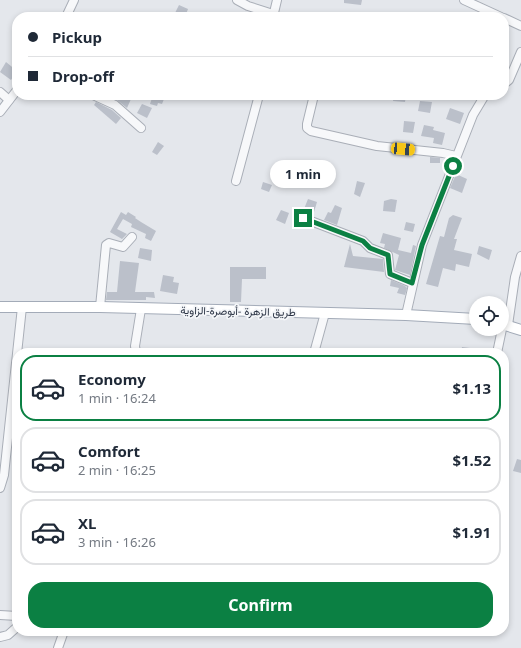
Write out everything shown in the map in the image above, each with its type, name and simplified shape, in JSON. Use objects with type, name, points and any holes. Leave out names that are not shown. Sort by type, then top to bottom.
[{"type":"main road","name":"طريق الزهرة -أبوصرة-الزاوية","points":[[0,307],[100,307],[406,315],[469,319]]},
{"type":"main road","points":[[509,327],[521,330]]},
{"type":"street","points":[[68,12],[74,0]]},
{"type":"street","points":[[237,0],[263,12]]},
{"type":"street","points":[[274,12],[277,0]]},
{"type":"street","points":[[468,1],[491,12]]},
{"type":"street","points":[[509,21],[521,26]]},
{"type":"street","points":[[509,80],[521,52]]},
{"type":"street","points":[[0,92],[9,100]]},
{"type":"street","points":[[0,112],[12,96]]},
{"type":"street","points":[[104,100],[115,105],[141,128]]},
{"type":"street","points":[[236,181],[258,100]]},
{"type":"street","points":[[313,100],[307,124],[311,131],[377,146],[439,152],[456,156]]},
{"type":"street","points":[[406,315],[412,283],[422,245],[456,156],[475,111],[482,100]]},
{"type":"street","points":[[303,218],[363,241],[370,248],[386,254],[390,260],[390,274],[412,283]]},
{"type":"street","points":[[100,307],[106,245],[109,243],[122,247],[132,237]]},
{"type":"street","points":[[509,302],[521,256]]},
{"type":"street","points":[[18,348],[22,307]]},
{"type":"street","points":[[135,348],[141,309]]},
{"type":"street","points":[[315,348],[325,313]]},
{"type":"street","points":[[498,348],[501,336]]},
{"type":"street","points":[[0,488],[4,476],[12,401]]},
{"type":"street","points":[[0,615],[12,616]]},
{"type":"street","points":[[0,637],[8,635],[12,631]]},
{"type":"street","points":[[58,648],[62,636]]},
{"type":"building","points":[[344,0],[362,0],[361,5],[344,3]]},
{"type":"building","points":[[179,5],[188,9],[187,12],[176,12]]},
{"type":"building","points":[[6,62],[12,67],[12,78],[11,80],[0,72]]},
{"type":"building","points":[[117,100],[131,100],[127,108]]},
{"type":"building","points":[[151,100],[164,100],[162,104],[158,103],[157,106],[150,104]]},
{"type":"building","points":[[393,100],[405,100],[405,102]]},
{"type":"building","points":[[420,101],[432,102],[430,113],[418,111]]},
{"type":"building","points":[[96,102],[112,110],[121,118],[116,124],[94,105]]},
{"type":"building","points":[[142,104],[152,108],[147,118],[137,113]]},
{"type":"building","points":[[450,108],[464,113],[460,124],[446,119]]},
{"type":"building","points":[[404,121],[415,122],[413,133],[403,132]]},
{"type":"building","points":[[424,125],[434,127],[433,130],[445,133],[442,145],[433,143],[434,138],[421,136]]},
{"type":"building","points":[[158,142],[164,146],[157,155],[152,152]]},
{"type":"building","points":[[430,157],[440,158],[440,163],[430,163]]},
{"type":"building","points":[[456,174],[467,179],[462,193],[450,188]]},
{"type":"building","points":[[357,181],[365,183],[360,197],[354,194]]},
{"type":"building","points":[[263,182],[272,185],[269,192],[261,189]]},
{"type":"building","points":[[308,199],[317,202],[314,212],[304,209]]},
{"type":"building","points":[[391,199],[397,200],[395,212],[383,211],[384,201]]},
{"type":"building","points":[[335,205],[342,208],[337,225],[324,220],[328,212],[331,213]]},
{"type":"building","points":[[281,210],[289,213],[285,224],[276,220]]},
{"type":"building","points":[[121,212],[126,215],[128,212],[156,231],[151,241],[145,238],[146,234],[131,227],[132,224],[123,219],[117,229],[127,234],[122,239],[110,232]]},
{"type":"building","points":[[453,215],[462,218],[454,239],[457,239],[454,250],[472,254],[469,267],[456,264],[455,271],[443,268],[438,287],[426,284],[440,236],[444,237],[449,218]]},
{"type":"building","points":[[406,222],[415,224],[413,232],[404,230]]},
{"type":"building","points":[[383,233],[401,238],[398,250],[411,253],[413,245],[416,246],[410,275],[395,270],[399,255],[384,248],[385,244],[380,243]]},
{"type":"building","points":[[350,244],[353,256],[383,259],[384,272],[344,267]]},
{"type":"building","points":[[479,246],[492,250],[489,260],[477,254]]},
{"type":"building","points":[[140,248],[152,250],[151,261],[138,258]]},
{"type":"building","points":[[120,261],[139,263],[135,292],[154,292],[155,298],[146,297],[146,300],[106,300],[107,292],[117,292]]},
{"type":"building","points":[[230,267],[266,267],[266,279],[242,279],[241,302],[230,302]]},
{"type":"building","points":[[163,275],[174,277],[173,282],[179,283],[177,294],[160,291]]},
{"type":"building","points":[[391,280],[407,288],[405,295],[397,293],[399,288],[390,286]]},
{"type":"building","points":[[517,459],[521,460],[521,473],[513,471]]},
{"type":"route","points":[[303,218],[363,241],[370,248],[388,255],[390,257],[390,274],[412,283],[422,245],[453,166]]}]
